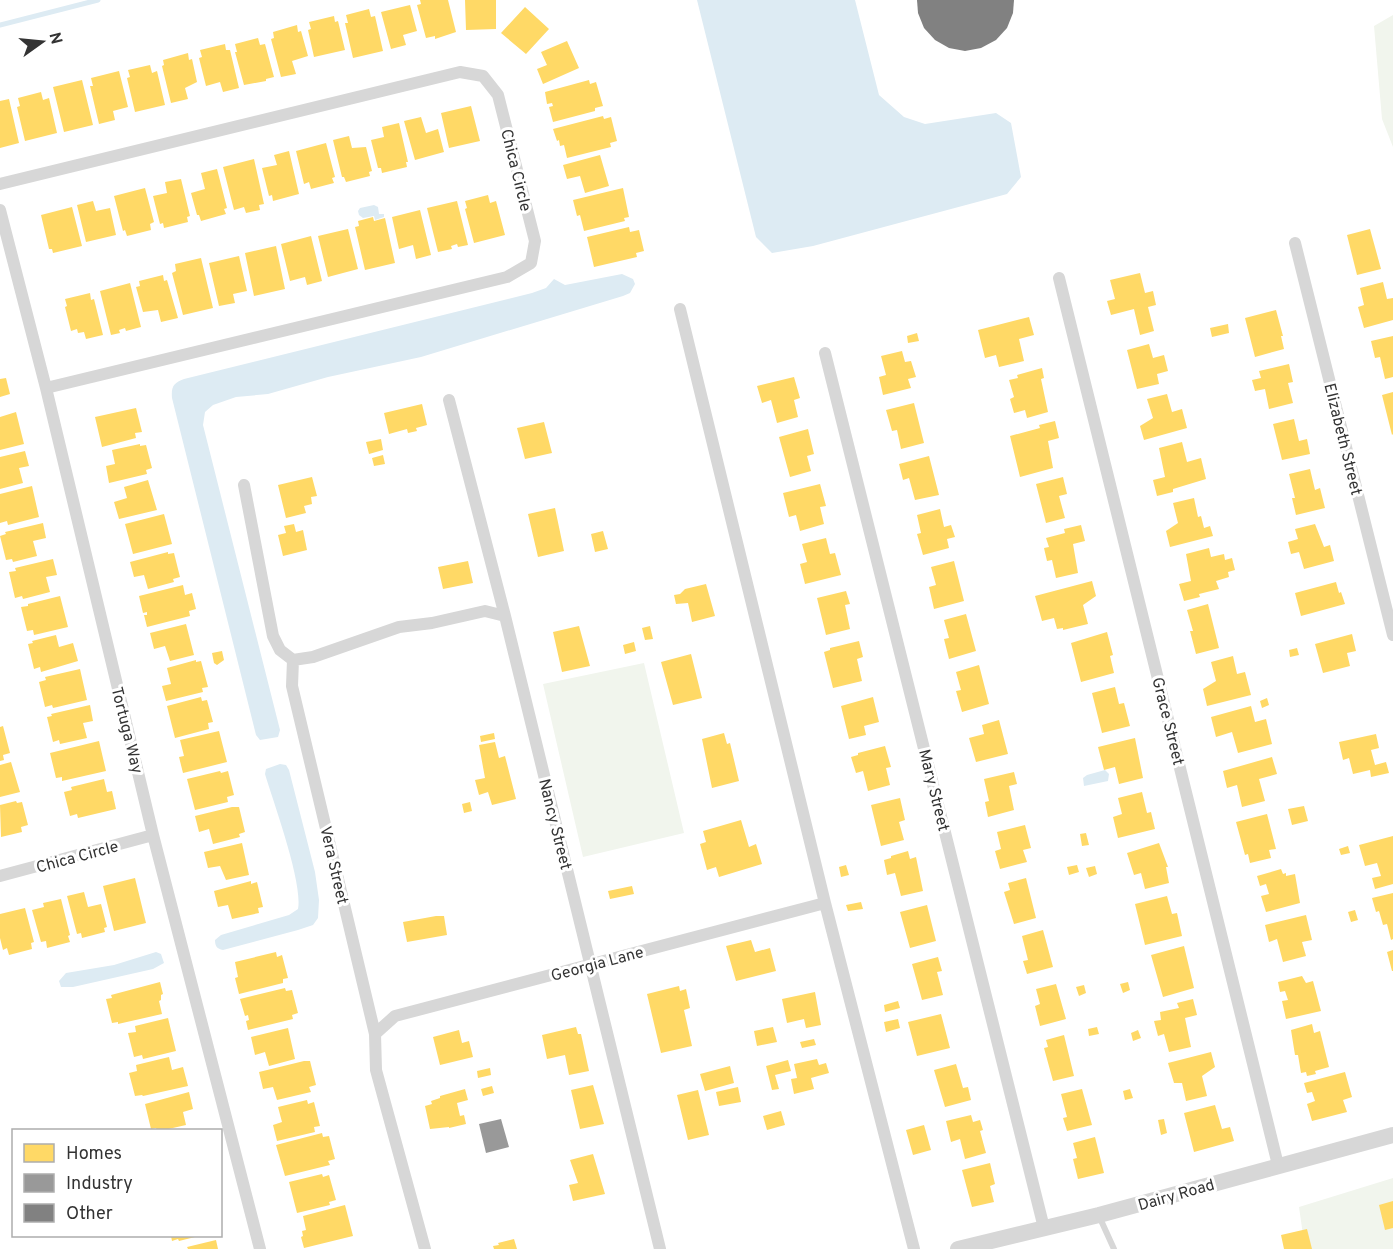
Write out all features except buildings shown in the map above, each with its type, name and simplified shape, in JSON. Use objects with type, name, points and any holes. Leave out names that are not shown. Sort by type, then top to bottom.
[{"type":"street","name":"Chica Circle","points":[[0,184],[460,72],[483,76],[498,95],[535,241],[531,263],[507,277],[46,388]]},
{"type":"street","name":"Tortuga Way","points":[[0,210],[46,388],[153,835],[260,1249]]},
{"type":"street","name":"Elizabeth Street","points":[[1295,243],[1393,635]]},
{"type":"street","name":"Grace Street","points":[[1059,278],[1278,1165]]},
{"type":"street","points":[[680,309],[825,903],[914,1249]]},
{"type":"street","name":"Mary Street","points":[[825,353],[1044,1228]]},
{"type":"street","name":"Nancy Street","points":[[449,400],[505,616],[660,1249]]},
{"type":"street","points":[[244,485],[273,636],[280,650],[293,660],[313,657],[399,627],[432,623],[485,611],[505,616]]},
{"type":"street","name":"Vera Street","points":[[293,660],[292,686],[375,1034],[376,1070],[425,1249]]},
{"type":"street","name":"Chica Circle","points":[[0,876],[153,835]]},
{"type":"street","name":"Georgia Lane","points":[[375,1034],[395,1016],[825,903]]},
{"type":"street","name":"Dairy Road","points":[[958,1249],[1099,1215],[1393,1135]]},
{"type":"lane","points":[[1099,1215],[1114,1249]]},
{"type":"shaded area","points":[[697,0],[855,0],[879,95],[904,117],[925,124],[996,113],[1011,123],[1021,177],[1007,194],[813,246],[772,253],[756,237]]},
{"type":"shaded area","points":[[1393,15],[1393,147],[1382,119],[1374,26]]},
{"type":"shaded area","points":[[374,205],[378,207],[379,214],[384,214],[384,217],[375,220],[374,216],[363,218],[359,215],[360,208]]},
{"type":"shaded area","points":[[622,274],[633,279],[635,284],[630,293],[623,296],[421,357],[328,377],[268,394],[236,397],[213,405],[205,412],[203,425],[280,730],[278,737],[260,740],[256,735],[172,398],[174,386],[184,379],[532,293],[546,288],[554,279],[565,285]]},
{"type":"shaded area","points":[[644,663],[684,833],[583,857],[543,684]]},
{"type":"shaded area","points":[[280,764],[286,765],[289,770],[315,872],[319,900],[318,918],[313,925],[298,930],[221,950],[215,944],[215,940],[221,935],[289,915],[298,909],[292,863],[265,774],[266,769]]},
{"type":"shaded area","points":[[1105,770],[1109,774],[1108,781],[1084,786],[1083,778]]},
{"type":"shaded area","points":[[156,952],[161,954],[164,963],[153,969],[73,987],[61,987],[59,981],[66,973],[114,965]]},
{"type":"shaded area","points":[[1393,1178],[1393,1249],[1305,1249],[1299,1207]]},
{"type":"waterway","points":[[0,25],[98,0]]}]
